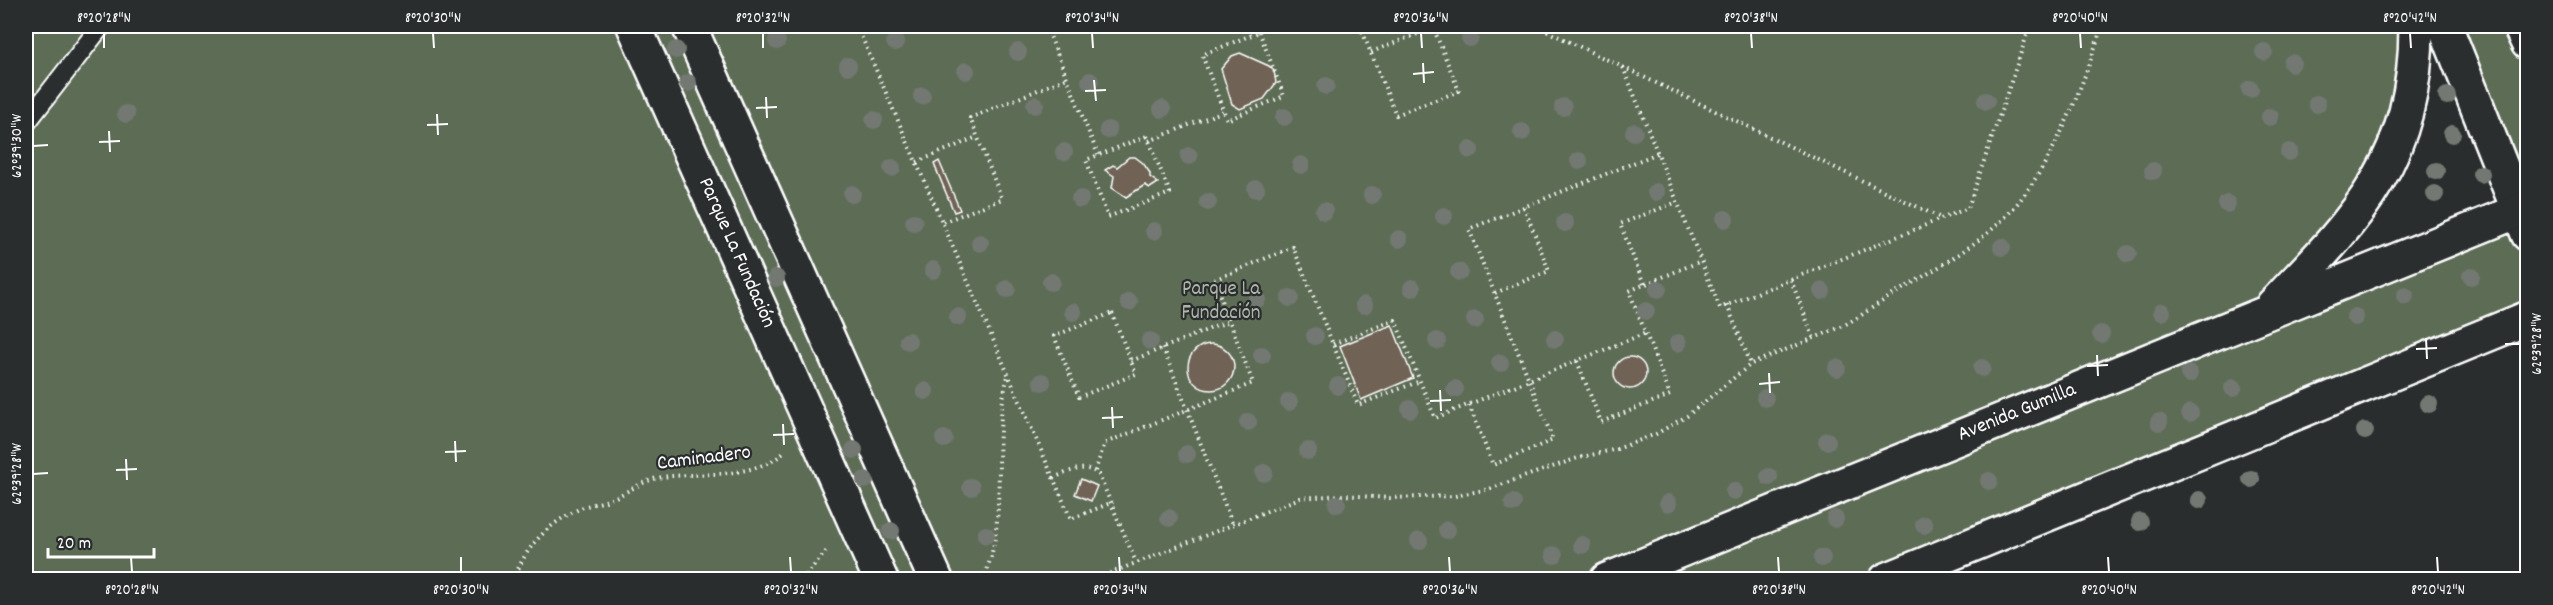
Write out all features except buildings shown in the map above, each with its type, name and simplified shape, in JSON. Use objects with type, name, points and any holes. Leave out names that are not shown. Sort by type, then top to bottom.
[{"type":"main road","name":"Parque La Fundación","points":[[634,26],[881,579]]},
{"type":"main road","points":[[689,26],[936,579]]},
{"type":"main road","points":[[2265,313],[2316,261],[2361,206],[2382,175],[2406,119],[2413,86],[2416,26]]},
{"type":"main road","points":[[2445,26],[2524,217]]},
{"type":"main road","points":[[2520,26],[2528,42]]},
{"type":"main road","name":"Avenida Gumilla","points":[[1607,579],[2265,313],[2524,217]]},
{"type":"main road","points":[[1886,579],[2528,318]]},
{"type":"lane","points":[[26,123],[101,26]]},
{"type":"path","points":[[857,26],[1071,519],[1113,502]]},
{"type":"path","points":[[1046,26],[1098,155]]},
{"type":"path","points":[[1257,26],[1284,96],[1227,120],[1202,55],[1259,32]]},
{"type":"path","points":[[1360,26],[1396,115],[1459,91],[1436,26],[1371,52]]},
{"type":"path","points":[[1536,26],[1942,219]]},
{"type":"path","points":[[1623,67],[1720,308],[1968,208],[2030,26]]},
{"type":"path","points":[[1093,579],[1300,498],[1344,495],[1427,498],[1489,489],[1578,459],[1617,449],[1656,434],[1688,416],[1751,364],[1814,339],[1860,316],[1974,243],[2017,205],[2033,182],[2075,100],[2102,26]]},
{"type":"path","points":[[943,222],[1002,199],[970,118],[1067,78]]},
{"type":"path","points":[[1149,141],[1224,111]]},
{"type":"path","points":[[1147,135],[1170,193],[1108,217],[1086,160],[1098,155],[1147,135]]},
{"type":"path","points":[[917,162],[977,137]]},
{"type":"path","points":[[1469,405],[1493,465],[1553,440],[1469,229],[1658,153]]},
{"type":"path","points":[[1644,284],[1620,224],[1677,202]]},
{"type":"path","points":[[1494,293],[1549,271],[1524,207]]},
{"type":"path","points":[[1095,471],[1105,443],[1253,383],[1214,280],[1293,247],[1358,405],[1420,381]]},
{"type":"path","points":[[1577,361],[1601,422],[1670,395],[1629,291],[1701,261]]},
{"type":"path","points":[[1791,280],[1814,339]]},
{"type":"path","points":[[1727,305],[1751,364]]},
{"type":"path","points":[[1112,313],[1131,361],[1136,374],[1079,397],[1054,336],[1112,313]]},
{"type":"path","points":[[1333,344],[1395,320],[1435,418],[1646,333]]},
{"type":"path","points":[[1131,361],[1229,321]]},
{"type":"path","points":[[1163,348],[1232,523]]},
{"type":"path","points":[[982,579],[993,549],[999,425],[1002,399],[1009,375]]},
{"type":"path","name":"Caminadero","points":[[514,579],[520,561],[541,534],[583,507],[614,498],[642,483],[659,478],[763,467],[790,448],[811,421]]},
{"type":"path","points":[[1053,478],[1078,468],[1095,471],[1103,480],[1137,562]]},
{"type":"green space","name":"Parque La Fundación","points":[[26,26],[2416,26],[2406,119],[2265,313],[1607,579],[26,580]]},
{"type":"green space","points":[[2445,26],[2521,26],[2528,43],[2527,207]]},
{"type":"green space","points":[[2517,217],[2527,243],[2527,313],[1872,579],[1623,580]]}]
